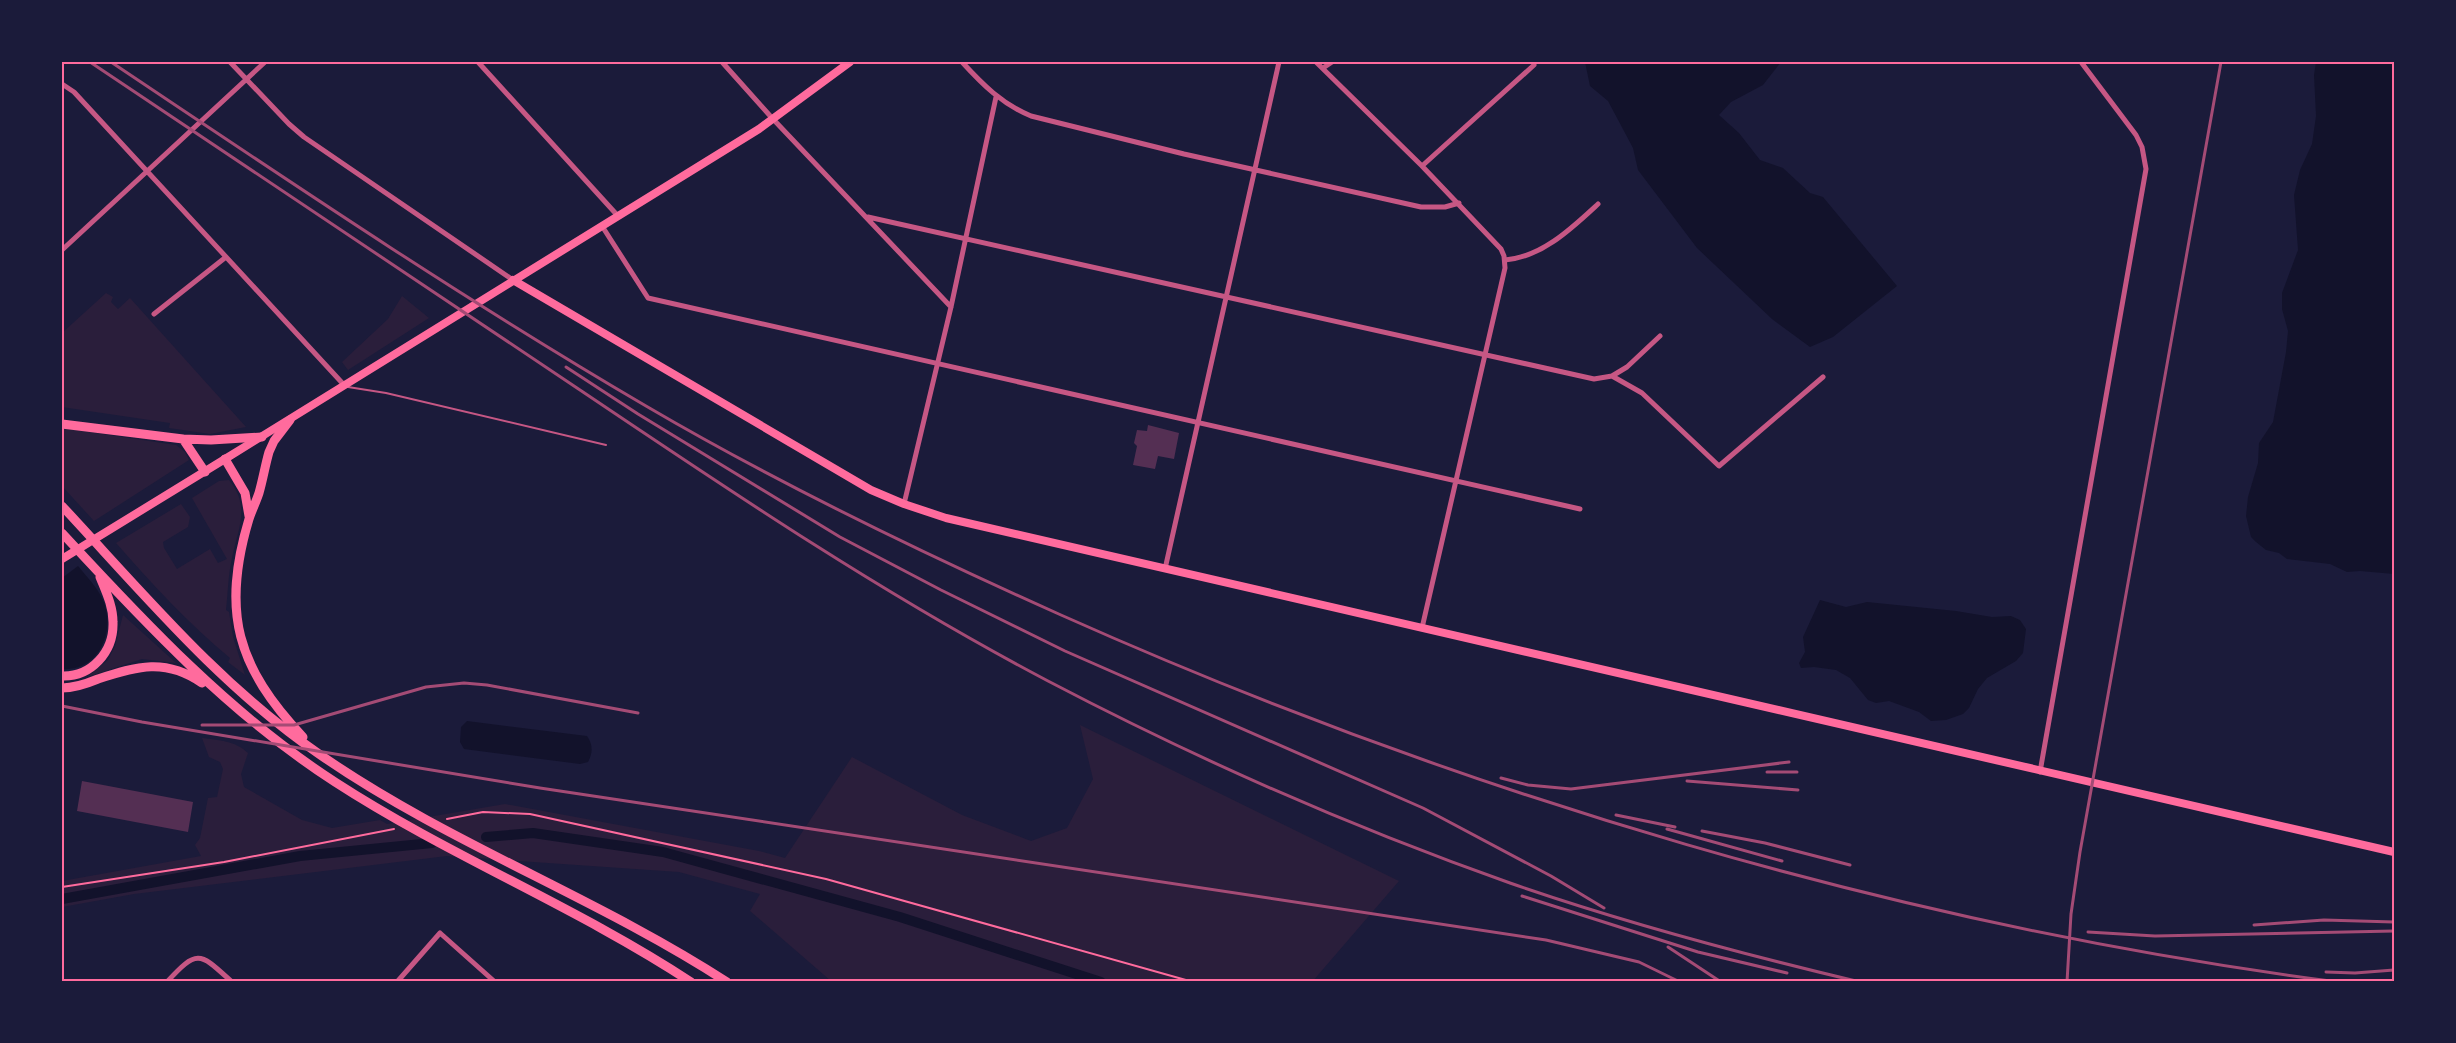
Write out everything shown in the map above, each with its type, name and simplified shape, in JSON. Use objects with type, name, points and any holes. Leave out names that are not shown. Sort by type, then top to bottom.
[{"type":"highway","points":[[290,420],[280,431],[269,452],[259,494],[249,518],[238,571],[236,616],[248,660],[263,690],[318,754]]},
{"type":"highway","points":[[62,424],[183,439],[262,437]]},
{"type":"highway","points":[[183,439],[205,472]]},
{"type":"highway","points":[[225,459],[245,493],[249,518]]},
{"type":"highway","points":[[62,506],[197,652],[252,703],[318,754],[393,801],[649,936],[726,981]]},
{"type":"highway","points":[[64,535],[223,697]]},
{"type":"highway","points":[[62,676],[77,674],[94,666],[110,642],[112,612],[98,572]]},
{"type":"highway","points":[[62,688],[80,686],[135,667],[155,666],[188,674],[223,697],[311,766],[360,798],[608,930],[691,981]]},
{"type":"main road","points":[[62,559],[759,129],[850,62]]},
{"type":"main road","points":[[513,280],[861,484],[904,504],[946,518],[2394,852]]},
{"type":"street","points":[[230,62],[289,124],[304,136],[513,280]]},
{"type":"street","points":[[62,250],[265,62]]},
{"type":"street","points":[[478,62],[618,216]]},
{"type":"street","points":[[722,62],[951,307]]},
{"type":"street","points":[[962,62],[996,97],[1031,116],[1421,207],[1445,207],[1459,203]]},
{"type":"street","points":[[1165,569],[1253,169],[1279,62]]},
{"type":"street","points":[[1316,62],[1459,203],[1501,249],[1505,260],[1422,628]]},
{"type":"street","points":[[1323,68],[1332,62]]},
{"type":"street","points":[[2040,772],[2146,169],[2142,147],[2136,135],[2081,62]]},
{"type":"street","points":[[1422,166],[1533,65]]},
{"type":"street","points":[[62,86],[74,92],[345,386]]},
{"type":"street","points":[[904,504],[951,307],[996,97]]},
{"type":"street","points":[[1505,260],[1537,252],[1598,204]]},
{"type":"street","points":[[868,217],[1594,378],[1612,376],[1627,367],[1660,336]]},
{"type":"street","points":[[602,226],[648,298],[1580,509]]},
{"type":"street","points":[[154,314],[226,257]]},
{"type":"street","points":[[1612,376],[1642,393],[1718,465],[1823,377]]},
{"type":"street","points":[[397,981],[440,933],[495,981]]},
{"type":"street","points":[[167,981],[190,959],[203,958],[232,981]]},
{"type":"lane","points":[[345,386],[386,393],[606,445]]},
{"type":"path","points":[[438,821],[483,812],[542,816],[826,879],[1193,981]]},
{"type":"path","points":[[62,886],[224,862],[404,827]]},
{"type":"shaded area","points":[[1585,62],[1781,62],[1763,85],[1731,102],[1719,115],[1739,133],[1760,160],[1783,168],[1810,193],[1823,197],[1897,286],[1833,337],[1810,347],[1772,319],[1697,248],[1638,170],[1633,148],[1608,101],[1590,86]]},
{"type":"shaded area","points":[[2316,62],[2394,62],[2394,574],[2347,572],[2330,564],[2287,559],[2279,553],[2266,550],[2251,537],[2246,516],[2248,497],[2258,463],[2259,443],[2273,422],[2286,352],[2288,331],[2282,309],[2282,293],[2298,250],[2294,195],[2300,170],[2312,144],[2316,116],[2314,75]]},
{"type":"shaded area","points":[[106,293],[113,297],[111,302],[118,309],[130,298],[246,427],[210,434],[169,428],[170,423],[62,407],[62,333]]},
{"type":"shaded area","points":[[402,296],[429,318],[348,370],[342,362],[388,319]]},
{"type":"shaded area","points":[[62,428],[176,445],[185,452],[189,460],[94,521],[62,486]]},
{"type":"shaded area","points":[[229,480],[240,499],[241,518],[231,564],[226,610],[229,612],[233,637],[245,675],[228,662],[230,658],[171,603],[116,543],[181,504],[190,517],[188,527],[163,542],[164,548],[177,569],[210,549],[218,563],[227,559],[192,498],[219,481]]},
{"type":"shaded area","points":[[78,566],[95,586],[103,600],[107,624],[101,647],[95,657],[75,668],[62,669],[62,578]]},
{"type":"shaded area","points":[[1820,600],[1846,607],[1867,602],[1992,617],[2011,616],[2020,620],[2026,629],[2023,653],[2016,661],[1987,678],[1963,714],[1946,720],[1931,721],[1919,712],[1889,701],[1876,703],[1868,700],[1850,678],[1836,670],[1801,668],[1799,663],[1805,652],[1803,637]]},
{"type":"shaded area","points":[[123,615],[176,663],[142,659],[87,677],[108,660],[115,646]]},
{"type":"shaded area","points":[[467,721],[587,736],[592,749],[591,755],[588,762],[580,764],[464,749],[460,742],[461,727]]},
{"type":"shaded area","points":[[1080,725],[1399,881],[1312,982],[831,981],[750,911],[760,894],[679,872],[447,856],[134,894],[62,907],[62,881],[201,856],[195,845],[200,838],[208,798],[217,797],[223,769],[220,762],[209,757],[202,738],[220,740],[248,753],[241,774],[244,787],[302,820],[332,828],[380,820],[387,824],[505,804],[759,851],[785,858],[852,757],[962,815],[1031,841],[1067,828],[1093,779]]},
{"type":"building","points":[[1148,425],[1179,433],[1174,459],[1158,456],[1155,469],[1133,465],[1137,446],[1134,443],[1137,430],[1147,431]]},
{"type":"building","points":[[82,781],[193,802],[188,832],[77,811]]},
{"type":"waterway","points":[[486,837],[533,833],[663,852],[900,917],[1101,982]]},
{"type":"waterway","points":[[62,899],[300,856],[432,843]]},
{"type":"railway","points":[[90,62],[808,541],[867,578],[1048,681],[1161,738],[1275,790],[1392,839],[1510,883],[1640,925],[1860,982]]},
{"type":"railway","points":[[111,62],[510,324],[696,435],[850,516],[955,567],[1213,680],[1369,740],[1527,795],[1687,845],[1849,888],[2011,926],[2175,957],[2338,982]]},
{"type":"railway","points":[[2067,982],[2071,914],[2080,852],[2221,62]]},
{"type":"railway","points":[[566,367],[638,414],[840,537],[941,590],[1065,651],[1423,808],[1551,876],[1604,908]]},
{"type":"railway","points":[[202,725],[294,725],[426,687],[464,683],[487,685],[638,713]]},
{"type":"railway","points":[[62,706],[142,722],[540,788],[1546,940],[1639,962],[1680,982]]},
{"type":"railway","points":[[1501,778],[1528,785],[1571,789],[1789,762]]},
{"type":"railway","points":[[1767,772],[1797,772]]},
{"type":"railway","points":[[1687,781],[1798,790]]},
{"type":"railway","points":[[1616,815],[1675,827]]},
{"type":"railway","points":[[1667,829],[1782,861]]},
{"type":"railway","points":[[1702,831],[1765,843],[1850,865]]},
{"type":"railway","points":[[1522,896],[1698,952],[1787,973]]},
{"type":"railway","points":[[2254,925],[2324,920],[2394,922]]},
{"type":"railway","points":[[2088,932],[2155,936],[2394,931]]},
{"type":"railway","points":[[1668,947],[1721,982]]},
{"type":"railway","points":[[2326,972],[2355,973],[2394,970]]}]
